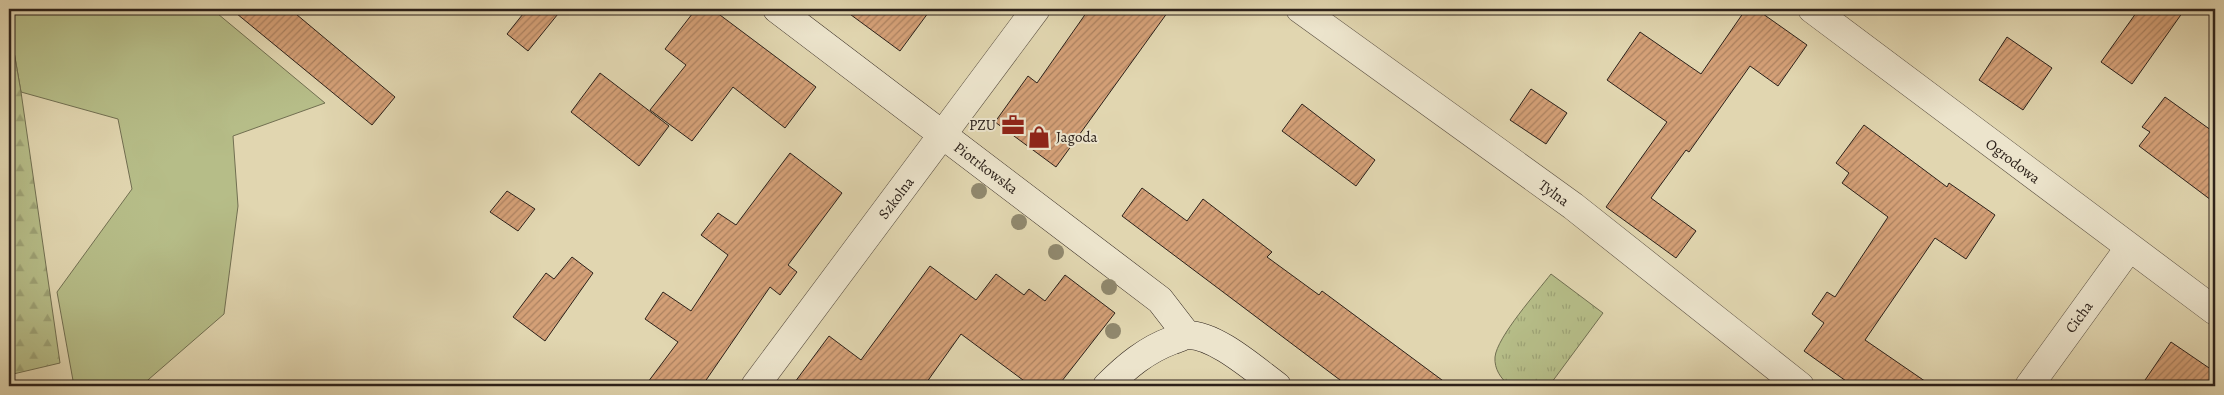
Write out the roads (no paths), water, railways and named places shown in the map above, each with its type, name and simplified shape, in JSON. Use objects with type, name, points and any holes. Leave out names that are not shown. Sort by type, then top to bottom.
[{"type":"street","name":"Piotrkowska","points":[[777,9],[1160,300],[1187,336]]},
{"type":"street","name":"Szkolna","points":[[754,386],[1036,9]]},
{"type":"street","name":"Tylna","points":[[1300,9],[1572,206],[1800,386]]},
{"type":"street","name":"Ogrodowa","points":[[1812,9],[2215,311]]},
{"type":"street","name":"Cicha","points":[[2029,386],[2129,248]]},
{"type":"street","points":[[1107,386],[1128,365],[1155,346],[1187,336],[1206,339],[1232,353],[1277,386]]},
{"type":"place","name":"PZU","points":[[1013,125]]},
{"type":"place","name":"Jagoda","points":[[1039,137]]}]
